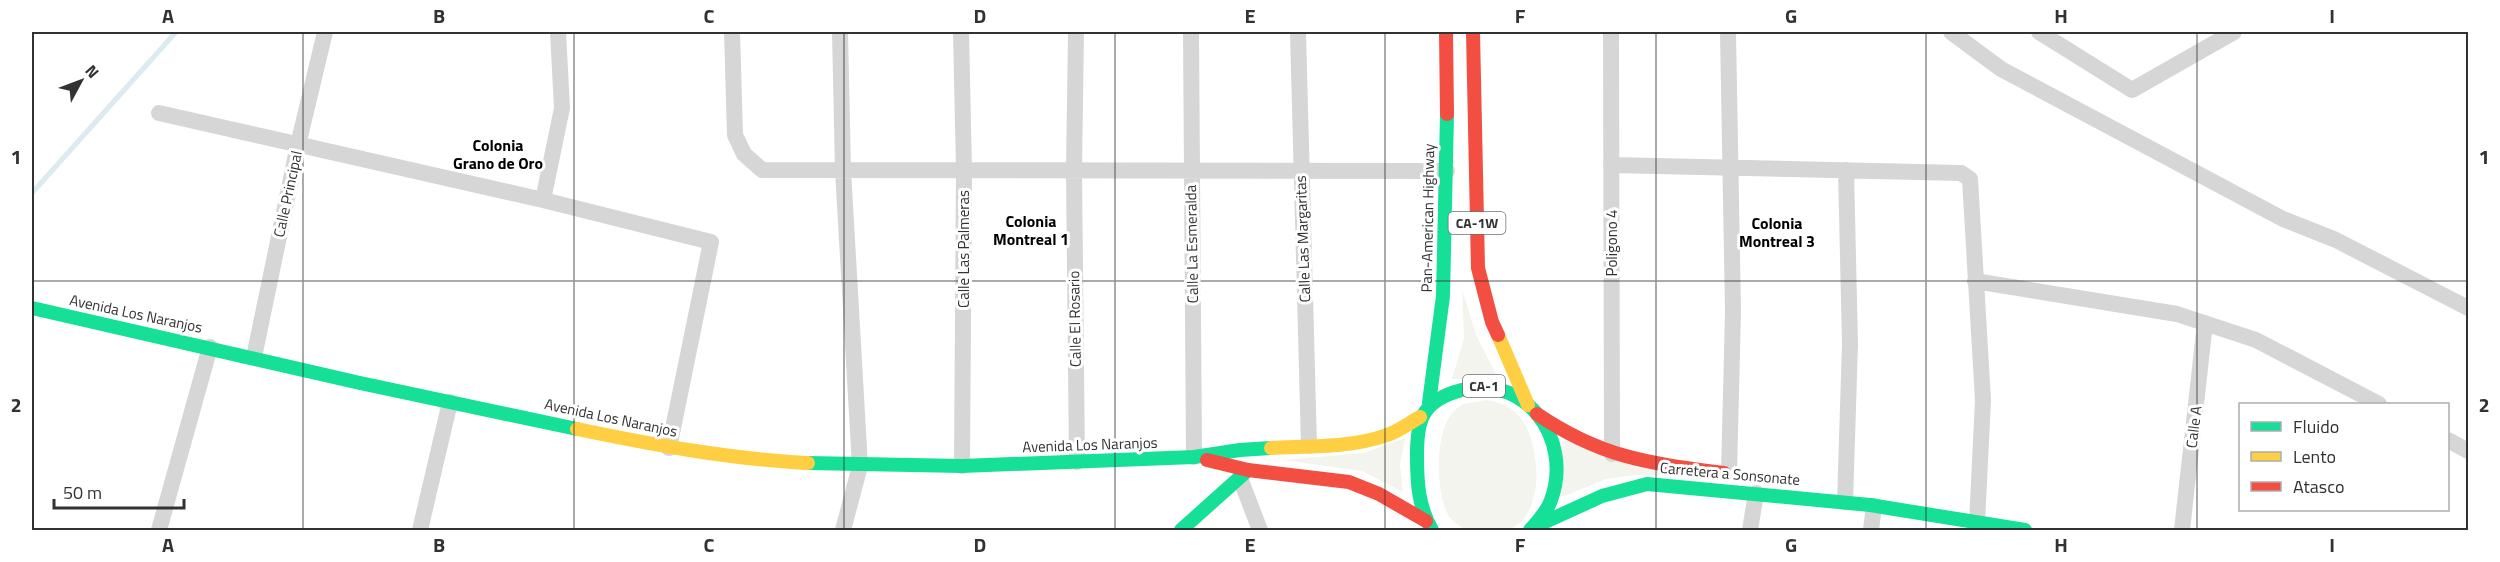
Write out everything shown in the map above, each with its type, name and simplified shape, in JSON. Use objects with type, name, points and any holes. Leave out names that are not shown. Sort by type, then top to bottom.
[{"type":"main road","name":"Pan-American Highway","points":[[1429,403],[1440,339],[1443,296],[1447,171],[1446,32]]},
{"type":"main road","name":"CA-1W","points":[[1473,32],[1478,268],[1492,322],[1532,409]]},
{"type":"main road","name":"Avenida Los Naranjos","points":[[32,308],[360,383],[669,448],[761,461],[860,466],[962,466],[1194,457],[1240,450],[1374,439],[1390,434],[1420,417]]},
{"type":"main road","name":"CA-1","points":[[1429,403],[1449,393],[1482,386],[1499,388],[1532,409]]},
{"type":"main road","points":[[1429,403],[1420,417],[1417,479],[1419,502],[1429,526]]},
{"type":"main road","name":"Carretera a Sonsonate","points":[[1532,409],[1574,438],[1612,454],[1643,462],[1744,480],[1826,500],[2025,531]]},
{"type":"main road","points":[[1531,529],[1542,517],[1551,501],[1556,484],[1557,465],[1554,447],[1547,430],[1532,409]]},
{"type":"main road","name":"Avenida Los Naranjos","points":[[1194,457],[1244,474],[1349,482],[1379,494],[1429,526]]},
{"type":"main road","points":[[1180,531],[1244,474]]},
{"type":"main road","name":"Carretera a Sonsonate","points":[[1531,529],[1587,502],[1628,487],[1647,484],[1744,480]]},
{"type":"street","name":"Calle Principal","points":[[254,357],[298,145],[325,32]]},
{"type":"street","points":[[543,200],[562,108],[558,32]]},
{"type":"street","points":[[732,32],[735,135],[744,154],[762,170],[1447,171]]},
{"type":"street","points":[[840,32],[843,170],[860,466],[843,531]]},
{"type":"street","name":"Calle Las Palmeras","points":[[961,32],[964,170],[962,466]]},
{"type":"street","name":"Calle El Rosario","points":[[1076,32],[1074,170],[1077,462]]},
{"type":"street","name":"Calle La Esmeralda","points":[[1191,32],[1194,457]]},
{"type":"street","name":"Calle Las Margaritas","points":[[1298,32],[1309,446]]},
{"type":"street","name":"Poligono 4","points":[[1611,32],[1612,454]]},
{"type":"street","points":[[1728,32],[1733,312],[1749,531]]},
{"type":"street","points":[[1951,32],[2012,74],[2283,219],[2336,240],[2469,308]]},
{"type":"street","points":[[2038,32],[2132,90],[2234,32]]},
{"type":"street","points":[[159,113],[543,200],[711,242],[669,448]]},
{"type":"street","points":[[1611,165],[1961,173],[1970,179],[1983,400],[1977,523]]},
{"type":"street","points":[[1845,502],[1850,344],[1846,170]]},
{"type":"street","points":[[1975,281],[2178,314],[2256,340],[2375,403]]},
{"type":"street","name":"Calle A","points":[[2182,531],[2205,323]]},
{"type":"street","points":[[159,531],[210,347]]},
{"type":"street","points":[[420,531],[450,402]]},
{"type":"street","points":[[2449,441],[2469,451]]},
{"type":"street","points":[[1244,474],[1260,531]]},
{"type":"street","points":[[1871,531],[1874,506]]},
{"type":"shaded area","points":[[1462,290],[1477,337],[1498,378],[1452,379],[1464,338]]},
{"type":"shaded area","points":[[1485,400],[1504,405],[1515,412],[1524,423],[1535,454],[1535,490],[1531,506],[1523,519],[1512,528],[1501,531],[1465,530],[1448,515],[1441,490],[1439,456],[1446,424],[1453,412],[1462,405]]},
{"type":"shaded area","points":[[1405,438],[1400,465],[1403,492],[1362,471],[1283,460],[1363,453]]},
{"type":"shaded area","points":[[1564,440],[1684,475],[1635,475],[1606,479],[1562,497]]},
{"type":"waterway","points":[[32,193],[176,32]]},
{"type":"traffic: fast","points":[[1429,403],[1443,296],[1447,114]]},
{"type":"traffic: fast","points":[[32,308],[360,383],[577,429]]},
{"type":"traffic: fast","points":[[1432,530],[1421,503],[1418,484],[1417,443],[1420,423],[1423,415],[1435,402],[1455,392],[1480,387],[1502,390],[1521,400],[1537,414],[1549,433],[1555,454],[1556,477],[1551,500],[1542,516],[1530,530]]},
{"type":"traffic: fast","points":[[808,463],[962,466],[1194,457],[1271,448]]},
{"type":"traffic: fast","points":[[1181,530],[1248,470]]},
{"type":"traffic: fast","points":[[1532,528],[1602,496],[1647,484],[1870,505],[2025,530]]},
{"type":"traffic: slow","points":[[1498,335],[1528,405]]},
{"type":"traffic: slow","points":[[1271,448],[1330,446],[1359,442],[1391,433],[1420,417]]},
{"type":"traffic: slow","points":[[577,429],[692,450],[808,463]]},
{"type":"traffic: jam","points":[[1446,32],[1447,114]]},
{"type":"traffic: jam","points":[[1473,32],[1478,268],[1492,322],[1498,335]]},
{"type":"traffic: jam","points":[[1537,414],[1583,440],[1626,456],[1672,466],[1724,473]]},
{"type":"traffic: jam","points":[[1207,460],[1248,470],[1349,482],[1379,494],[1426,521]]},
{"type":"district","name":"Colonia Grano de Oro","points":[[498,154]]},
{"type":"district","name":"Colonia Montreal 1","points":[[1031,230]]},
{"type":"district","name":"Colonia Montreal 3","points":[[1777,232]]}]
